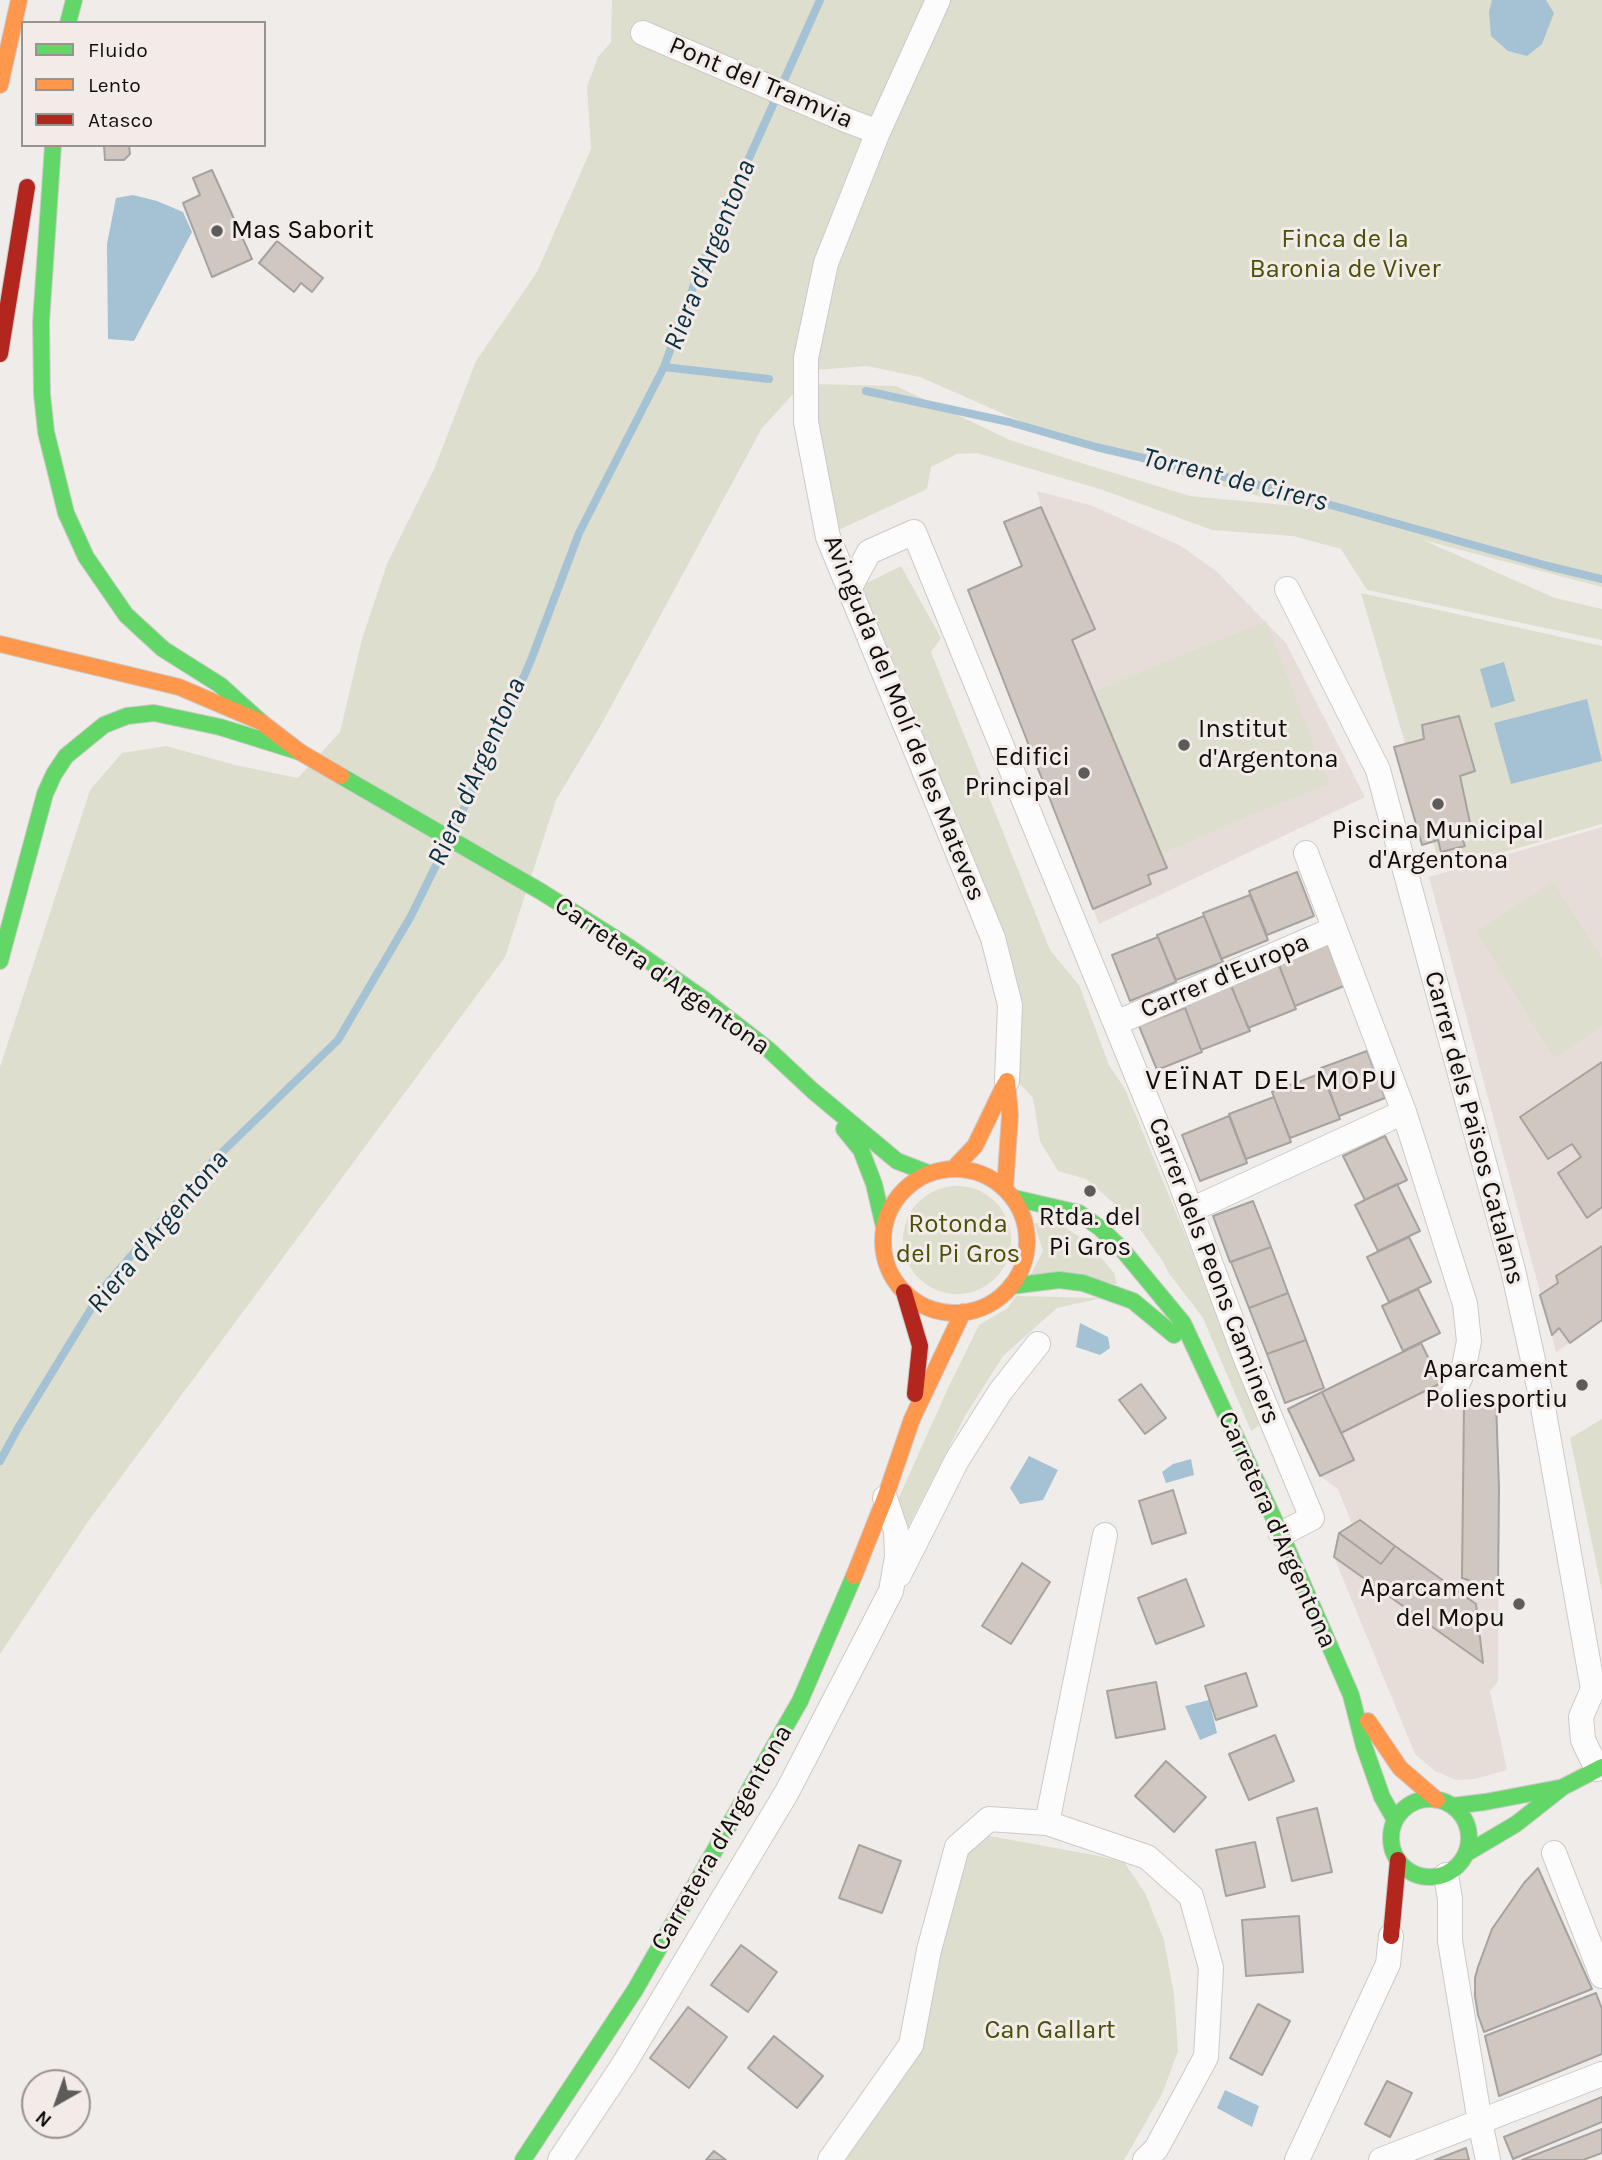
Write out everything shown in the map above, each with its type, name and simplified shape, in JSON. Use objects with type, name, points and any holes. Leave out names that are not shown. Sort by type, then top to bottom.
[{"type":"main road","points":[[0,85],[19,0]]},
{"type":"main road","points":[[69,21],[74,0]]},
{"type":"main road","points":[[53,147],[41,322],[42,394],[55,477],[66,513],[86,557],[126,615],[163,649],[220,685],[300,752]]},
{"type":"main road","points":[[0,354],[30,169]]},
{"type":"main road","points":[[2,645],[179,687],[261,722]]},
{"type":"main road","points":[[0,961],[45,794],[66,756],[104,725],[127,716],[154,713],[220,727],[300,752]]},
{"type":"main road","name":"Carretera d'Argentona","points":[[300,752],[540,891],[626,946],[705,1000],[769,1050],[813,1091]]},
{"type":"main road","points":[[954,1168],[975,1146],[1007,1080]]},
{"type":"main road","points":[[1007,1080],[1010,1115],[1009,1194]]},
{"type":"main road","points":[[813,1091],[897,1161],[928,1173]]},
{"type":"main road","points":[[813,1091],[861,1150],[874,1184],[884,1227]]},
{"type":"main road","points":[[954,1168],[982,1173],[1009,1194],[1025,1223],[1027,1245],[1023,1267],[1012,1286],[990,1304],[953,1313],[932,1309],[904,1292],[886,1262],[883,1239],[887,1217],[896,1199],[910,1184],[928,1173],[954,1168]]},
{"type":"main road","name":"Carretera d'Argentona","points":[[1009,1194],[1079,1213],[1100,1228],[1121,1248],[1183,1323],[1281,1534],[1351,1695],[1364,1746],[1382,1797],[1395,1820]]},
{"type":"main road","name":"Carretera d'Argentona","points":[[1012,1286],[1059,1280],[1083,1283],[1115,1294],[1146,1310],[1203,1366]]},
{"type":"main road","points":[[904,1292],[920,1346],[912,1419]]},
{"type":"main road","points":[[912,1419],[963,1312]]},
{"type":"main road","name":"Carretera d'Argentona","points":[[523,2160],[635,1990],[800,1701],[840,1613],[885,1498],[912,1419]]},
{"type":"main road","name":"Carretera d'Argentona","points":[[1351,1695],[1400,1768],[1437,1800]]},
{"type":"main road","points":[[1467,1853],[1516,1824],[1563,1787],[1599,1768]]},
{"type":"main road","points":[[1452,1806],[1563,1787]]},
{"type":"main road","points":[[1391,1936],[1415,1902],[1440,1876],[1459,1866],[1469,1844],[1468,1827],[1452,1806],[1429,1799],[1413,1803],[1395,1820],[1391,1845],[1404,1868],[1413,1874],[1423,1877],[1440,1876]]},
{"type":"main road","points":[[1391,1936],[1398,1860]]},
{"type":"street","name":"Avinguda del Molí de les Mateves","points":[[938,0],[878,132],[826,262],[806,358],[806,422],[828,537],[993,938],[1010,1005],[1007,1080]]},
{"type":"street","name":"Pont del Tramvia","points":[[643,33],[878,132]]},
{"type":"street","name":"Carrer dels Peons Caminers","points":[[849,589],[869,552],[914,532],[1116,1023],[1312,1518],[1281,1534]]},
{"type":"street","name":"Carrer dels Països Catalans","points":[[1287,589],[1382,781],[1516,1282],[1541,1396],[1597,1692],[1581,1717],[1583,1740],[1599,1768]]},
{"type":"street","points":[[1306,853],[1404,1112],[1465,1304],[1469,1340],[1463,1371],[1453,1394]]},
{"type":"street","name":"Carrer d'Europa","points":[[1116,1023],[1334,929]]},
{"type":"street","points":[[1191,1210],[1404,1112]]},
{"type":"street","points":[[560,2160],[624,2064],[787,1793],[957,1460],[1000,1392],[1038,1344]]},
{"type":"street","points":[[885,1498],[897,1531],[897,1557],[891,1591]]},
{"type":"street","points":[[1047,1822],[1105,1535]]},
{"type":"street","points":[[830,2160],[911,2045],[929,1950],[957,1847],[989,1819],[1047,1822],[1147,1857],[1191,1896],[1211,1968],[1206,2057],[1156,2149],[1145,2160]]},
{"type":"street","points":[[1554,1853],[1602,1976]]},
{"type":"street","points":[[1440,1876],[1450,1899],[1450,1941],[1488,2160]]},
{"type":"street","points":[[1297,2160],[1388,1964],[1391,1936]]},
{"type":"street","points":[[1381,2160],[1602,2074]]},
{"type":"shaded area","name":"Institut d'Argentona","points":[[1037,491],[1093,506],[1181,546],[1216,571],[1286,643],[1365,797],[1099,924],[968,590],[1021,566],[1004,522],[1041,507]]},
{"type":"shaded area","points":[[1602,827],[1602,1321],[1556,1352],[1429,877]]},
{"type":"shaded area","points":[[1421,1343],[1442,1388],[1464,1405],[1496,1401],[1499,1488],[1498,1682],[1490,1691],[1507,1770],[1475,1779],[1456,1780],[1435,1771],[1415,1754],[1334,1557],[1339,1533],[1352,1524],[1338,1489],[1320,1476],[1288,1409]]},
{"type":"green space","name":"Finca de la Baronia de Viver","points":[[612,0],[1602,0],[1602,587],[1423,540],[1555,598],[1602,609],[1602,640],[1367,590],[1341,549],[1293,536],[1212,530],[1103,490],[977,453],[957,454],[931,467],[927,489],[832,533],[811,384],[896,386],[1010,440],[1190,496],[1295,506],[1196,479],[1036,428],[920,377],[867,366],[815,370],[762,428],[601,725],[556,800],[505,957],[87,1523],[0,1654],[0,1067],[90,790],[122,753],[166,746],[235,765],[298,778],[340,732],[362,639],[387,564],[435,467],[476,361],[537,272],[591,149],[587,87],[598,57],[611,42]]},
{"type":"green space","points":[[901,566],[941,638],[931,652],[1050,950],[1079,985],[1109,1065],[1125,1089],[1220,1319],[1260,1425],[1251,1431],[1203,1318],[1134,1221],[1086,1179],[1058,1171],[1040,1141],[1033,1098],[1011,1074],[1017,1002],[859,587]]},
{"type":"green space","points":[[1361,593],[1602,646],[1602,824],[1441,870],[1433,842],[1422,845],[1394,747],[1405,743]]},
{"type":"green space","points":[[1266,622],[1329,784],[1161,854],[1094,692]]},
{"type":"green space","points":[[1553,882],[1602,958],[1602,1026],[1554,1058],[1477,932]]},
{"type":"green space","name":"Rotonda del Pi Gros","points":[[957,1186],[978,1190],[995,1202],[1007,1219],[1011,1240],[1007,1261],[995,1278],[978,1290],[957,1294],[936,1290],[919,1278],[907,1261],[903,1240],[907,1219],[919,1202],[936,1190]]},
{"type":"green space","points":[[1057,1222],[1090,1244],[1114,1273],[1117,1284],[1030,1276],[1043,1251],[1034,1223]]},
{"type":"green space","points":[[1016,1296],[1101,1298],[1057,1308],[1003,1356],[965,1416],[904,1535],[897,1502],[948,1388],[979,1325],[1008,1308]]},
{"type":"green space","points":[[1602,1419],[1602,1591],[1570,1438]]},
{"type":"green space","name":"Can Gallart","points":[[984,1835],[1124,1862],[1145,1893],[1164,1940],[1174,1994],[1178,2051],[1162,2094],[1124,2160],[840,2160],[920,2052],[957,1847]]},
{"type":"water","points":[[1492,0],[1546,0],[1554,13],[1542,44],[1527,56],[1508,51],[1491,36],[1489,12]]},
{"type":"water","points":[[133,195],[183,212],[192,232],[134,341],[108,339],[107,244],[116,198]]},
{"type":"water","points":[[1504,662],[1515,701],[1491,708],[1480,669]]},
{"type":"water","points":[[1587,699],[1602,761],[1511,784],[1494,723]]},
{"type":"water","points":[[1080,1323],[1108,1337],[1110,1348],[1100,1355],[1076,1347]]},
{"type":"water","points":[[1029,1456],[1058,1470],[1043,1500],[1020,1504],[1010,1488]]},
{"type":"water","points":[[1191,1459],[1194,1475],[1166,1483],[1162,1472],[1173,1464]]},
{"type":"water","points":[[1209,1700],[1217,1733],[1200,1740],[1185,1706]]},
{"type":"water","points":[[1225,2090],[1259,2106],[1252,2127],[1217,2108]]},
{"type":"building","points":[[104,147],[129,147],[130,154],[124,160],[105,160]]},
{"type":"building","name":"Mas Saborit","points":[[212,170],[252,259],[212,277],[183,203],[200,195],[193,178]]},
{"type":"building","name":"Mas Saborit","points":[[277,241],[323,278],[312,292],[301,283],[294,292],[259,263]]},
{"type":"building","name":"Edifici Principal","points":[[1041,507],[1095,629],[1072,640],[1167,868],[1148,875],[1151,884],[1093,909],[968,590],[1022,566],[1004,522]]},
{"type":"building","name":"Piscina Municipal d'Argentona","points":[[1459,716],[1475,771],[1460,776],[1472,832],[1461,835],[1465,846],[1441,852],[1438,840],[1422,845],[1394,747],[1424,739],[1422,725]]},
{"type":"building","points":[[1297,872],[1314,916],[1267,935],[1249,891]]},
{"type":"building","points":[[1250,895],[1268,940],[1221,959],[1203,913]]},
{"type":"building","points":[[1204,916],[1223,962],[1176,980],[1157,935]]},
{"type":"building","points":[[1158,937],[1176,982],[1130,1001],[1112,955]]},
{"type":"building","points":[[1327,942],[1344,986],[1295,1006],[1278,962]]},
{"type":"building","points":[[1278,963],[1296,1009],[1248,1028],[1230,982]]},
{"type":"building","points":[[1231,986],[1250,1031],[1201,1050],[1184,1005]]},
{"type":"building","points":[[1185,1008],[1202,1052],[1157,1070],[1139,1026]]},
{"type":"building","points":[[1367,1051],[1385,1098],[1339,1116],[1321,1068]]},
{"type":"building","points":[[1602,1062],[1602,1207],[1587,1218],[1558,1173],[1581,1157],[1572,1144],[1548,1159],[1520,1117]]},
{"type":"building","points":[[1322,1073],[1340,1119],[1290,1138],[1272,1092]]},
{"type":"building","points":[[1274,1097],[1291,1142],[1246,1159],[1229,1114]]},
{"type":"building","points":[[1229,1116],[1247,1163],[1200,1181],[1182,1135]]},
{"type":"building","points":[[1385,1136],[1407,1180],[1365,1200],[1343,1156]]},
{"type":"building","points":[[1397,1184],[1420,1231],[1378,1251],[1355,1205]]},
{"type":"building","points":[[1253,1201],[1271,1247],[1230,1262],[1213,1216]]},
{"type":"building","points":[[1409,1237],[1431,1282],[1389,1302],[1367,1257]]},
{"type":"building","points":[[1602,1246],[1602,1320],[1570,1343],[1559,1328],[1552,1335],[1540,1295],[1558,1283],[1556,1276]]},
{"type":"building","points":[[1271,1247],[1288,1293],[1249,1308],[1231,1262]]},
{"type":"building","points":[[1418,1289],[1440,1333],[1403,1351],[1382,1306]]},
{"type":"building","points":[[1288,1293],[1306,1340],[1267,1354],[1249,1308]]},
{"type":"building","points":[[1306,1340],[1324,1388],[1285,1403],[1267,1354]]},
{"type":"building","points":[[1421,1343],[1441,1383],[1341,1433],[1322,1392]]},
{"type":"building","points":[[1141,1384],[1166,1418],[1145,1434],[1119,1400]]},
{"type":"building","points":[[1322,1392],[1354,1460],[1320,1476],[1288,1409]]},
{"type":"building","points":[[1496,1401],[1498,1590],[1462,1578],[1464,1405]]},
{"type":"building","points":[[1173,1490],[1186,1533],[1152,1544],[1139,1501]]},
{"type":"building","points":[[1360,1520],[1395,1546],[1381,1564],[1339,1533]]},
{"type":"building","points":[[1339,1533],[1381,1564],[1395,1546],[1476,1604],[1483,1663],[1334,1557]]},
{"type":"building","points":[[1022,1563],[1050,1582],[1011,1644],[982,1626]]},
{"type":"building","points":[[1186,1579],[1204,1626],[1156,1644],[1138,1598]]},
{"type":"building","points":[[1246,1673],[1257,1706],[1216,1720],[1205,1686]]},
{"type":"building","points":[[1156,1682],[1165,1729],[1116,1738],[1107,1691]]},
{"type":"building","points":[[1275,1735],[1294,1781],[1249,1800],[1229,1754]]},
{"type":"building","points":[[1166,1761],[1206,1797],[1174,1832],[1135,1796]]},
{"type":"building","points":[[1317,1808],[1332,1872],[1292,1881],[1277,1818]]},
{"type":"building","points":[[1255,1842],[1265,1887],[1226,1896],[1216,1850]]},
{"type":"building","points":[[859,1845],[901,1861],[882,1913],[839,1898]]},
{"type":"building","points":[[1538,1868],[1592,1989],[1484,2032],[1475,1996],[1478,1967],[1492,1929],[1524,1883]]},
{"type":"building","points":[[1299,1916],[1303,1972],[1246,1976],[1242,1920]]},
{"type":"building","points":[[741,1945],[777,1972],[748,2012],[711,1985]]},
{"type":"building","points":[[1596,1993],[1602,2009],[1602,2054],[1499,2096],[1485,2036]]},
{"type":"building","points":[[1258,2004],[1290,2021],[1262,2075],[1230,2058]]},
{"type":"building","points":[[688,2007],[727,2037],[689,2088],[650,2058]]},
{"type":"building","points":[[774,2036],[823,2076],[797,2108],[748,2068]]},
{"type":"building","points":[[1387,2081],[1412,2093],[1390,2137],[1365,2124]]},
{"type":"building","points":[[1602,2097],[1602,2122],[1513,2159],[1504,2137]]},
{"type":"building","points":[[1602,2129],[1602,2153],[1583,2160],[1522,2160]]},
{"type":"building","points":[[1466,2148],[1469,2160],[1435,2160]]},
{"type":"building","points":[[714,2151],[726,2160],[706,2160]]},
{"type":"waterway","name":"Riera d'Argentona","points":[[452,832],[489,757],[531,660],[579,533],[664,367],[702,263],[820,0]]},
{"type":"waterway","name":"Torrent de Cirers","points":[[664,367],[769,379]]},
{"type":"waterway","name":"Torrent de Cirers","points":[[866,391],[1009,422],[1096,447],[1263,486],[1602,579]]},
{"type":"waterway","name":"Riera d'Argentona","points":[[0,1461],[105,1286],[212,1162],[338,1040],[411,916],[445,847]]},
{"type":"traffic: fast","points":[[69,21],[74,0]]},
{"type":"traffic: fast","points":[[53,147],[41,322],[42,394],[46,432],[66,513],[86,557],[126,615],[163,649],[220,685],[261,722]]},
{"type":"traffic: fast","points":[[0,961],[45,794],[66,756],[104,725],[127,716],[154,713],[220,727],[300,752]]},
{"type":"traffic: fast","points":[[341,776],[540,891],[626,945],[705,1000],[769,1050],[813,1091],[897,1161],[928,1173]]},
{"type":"traffic: fast","points":[[844,1129],[861,1150],[874,1184],[884,1227]]},
{"type":"traffic: fast","points":[[1014,1198],[1079,1213],[1100,1228],[1121,1248],[1183,1323],[1281,1534],[1351,1695],[1364,1746],[1382,1797],[1395,1820]]},
{"type":"traffic: fast","points":[[1011,1286],[1059,1280],[1083,1283],[1133,1301],[1174,1335]]},
{"type":"traffic: fast","points":[[523,2160],[635,1990],[800,1701],[854,1576]]},
{"type":"traffic: fast","points":[[1467,1853],[1516,1824],[1563,1787],[1602,1767]]},
{"type":"traffic: fast","points":[[1452,1806],[1559,1788]]},
{"type":"traffic: fast","points":[[1430,1799],[1445,1802],[1458,1810],[1466,1823],[1469,1838],[1466,1853],[1458,1866],[1445,1874],[1430,1877],[1415,1874],[1402,1866],[1394,1853],[1391,1838],[1394,1823],[1402,1810],[1415,1802],[1430,1799]]},
{"type":"traffic: slow","points":[[0,85],[19,0]]},
{"type":"traffic: slow","points":[[0,644],[179,687],[261,722],[300,752],[341,776]]},
{"type":"traffic: slow","points":[[1005,1189],[1010,1115],[1007,1081]]},
{"type":"traffic: slow","points":[[954,1168],[975,1146],[1005,1084]]},
{"type":"traffic: slow","points":[[955,1169],[983,1174],[1006,1190],[1022,1213],[1027,1241],[1022,1269],[1006,1292],[983,1308],[955,1313],[927,1308],[904,1292],[888,1269],[883,1241],[888,1213],[904,1190],[927,1174],[955,1169]]},
{"type":"traffic: slow","points":[[854,1576],[912,1419],[963,1312]]},
{"type":"traffic: slow","points":[[1368,1721],[1400,1768],[1437,1800]]},
{"type":"traffic: jam","points":[[0,354],[27,187]]},
{"type":"traffic: jam","points":[[904,1292],[920,1346],[915,1394]]},
{"type":"traffic: jam","points":[[1391,1936],[1398,1860]]},
{"type":"place","name":"Mas Saborit","points":[[217,231]]},
{"type":"place","name":"Institut d'Argentona","points":[[1184,745]]},
{"type":"place","name":"Edifici Principal","points":[[1084,773]]},
{"type":"place","name":"Piscina Municipal d'Argentona","points":[[1438,804]]},
{"type":"place","name":"Rtda. del Pi Gros","points":[[1090,1191]]},
{"type":"place","name":"Aparcament Poliesportiu","points":[[1582,1385]]},
{"type":"place","name":"Aparcament del Mopu","points":[[1519,1604]]},
{"type":"district","name":"VEÏNAT DEL MOPU","points":[[1272,1081]]}]
